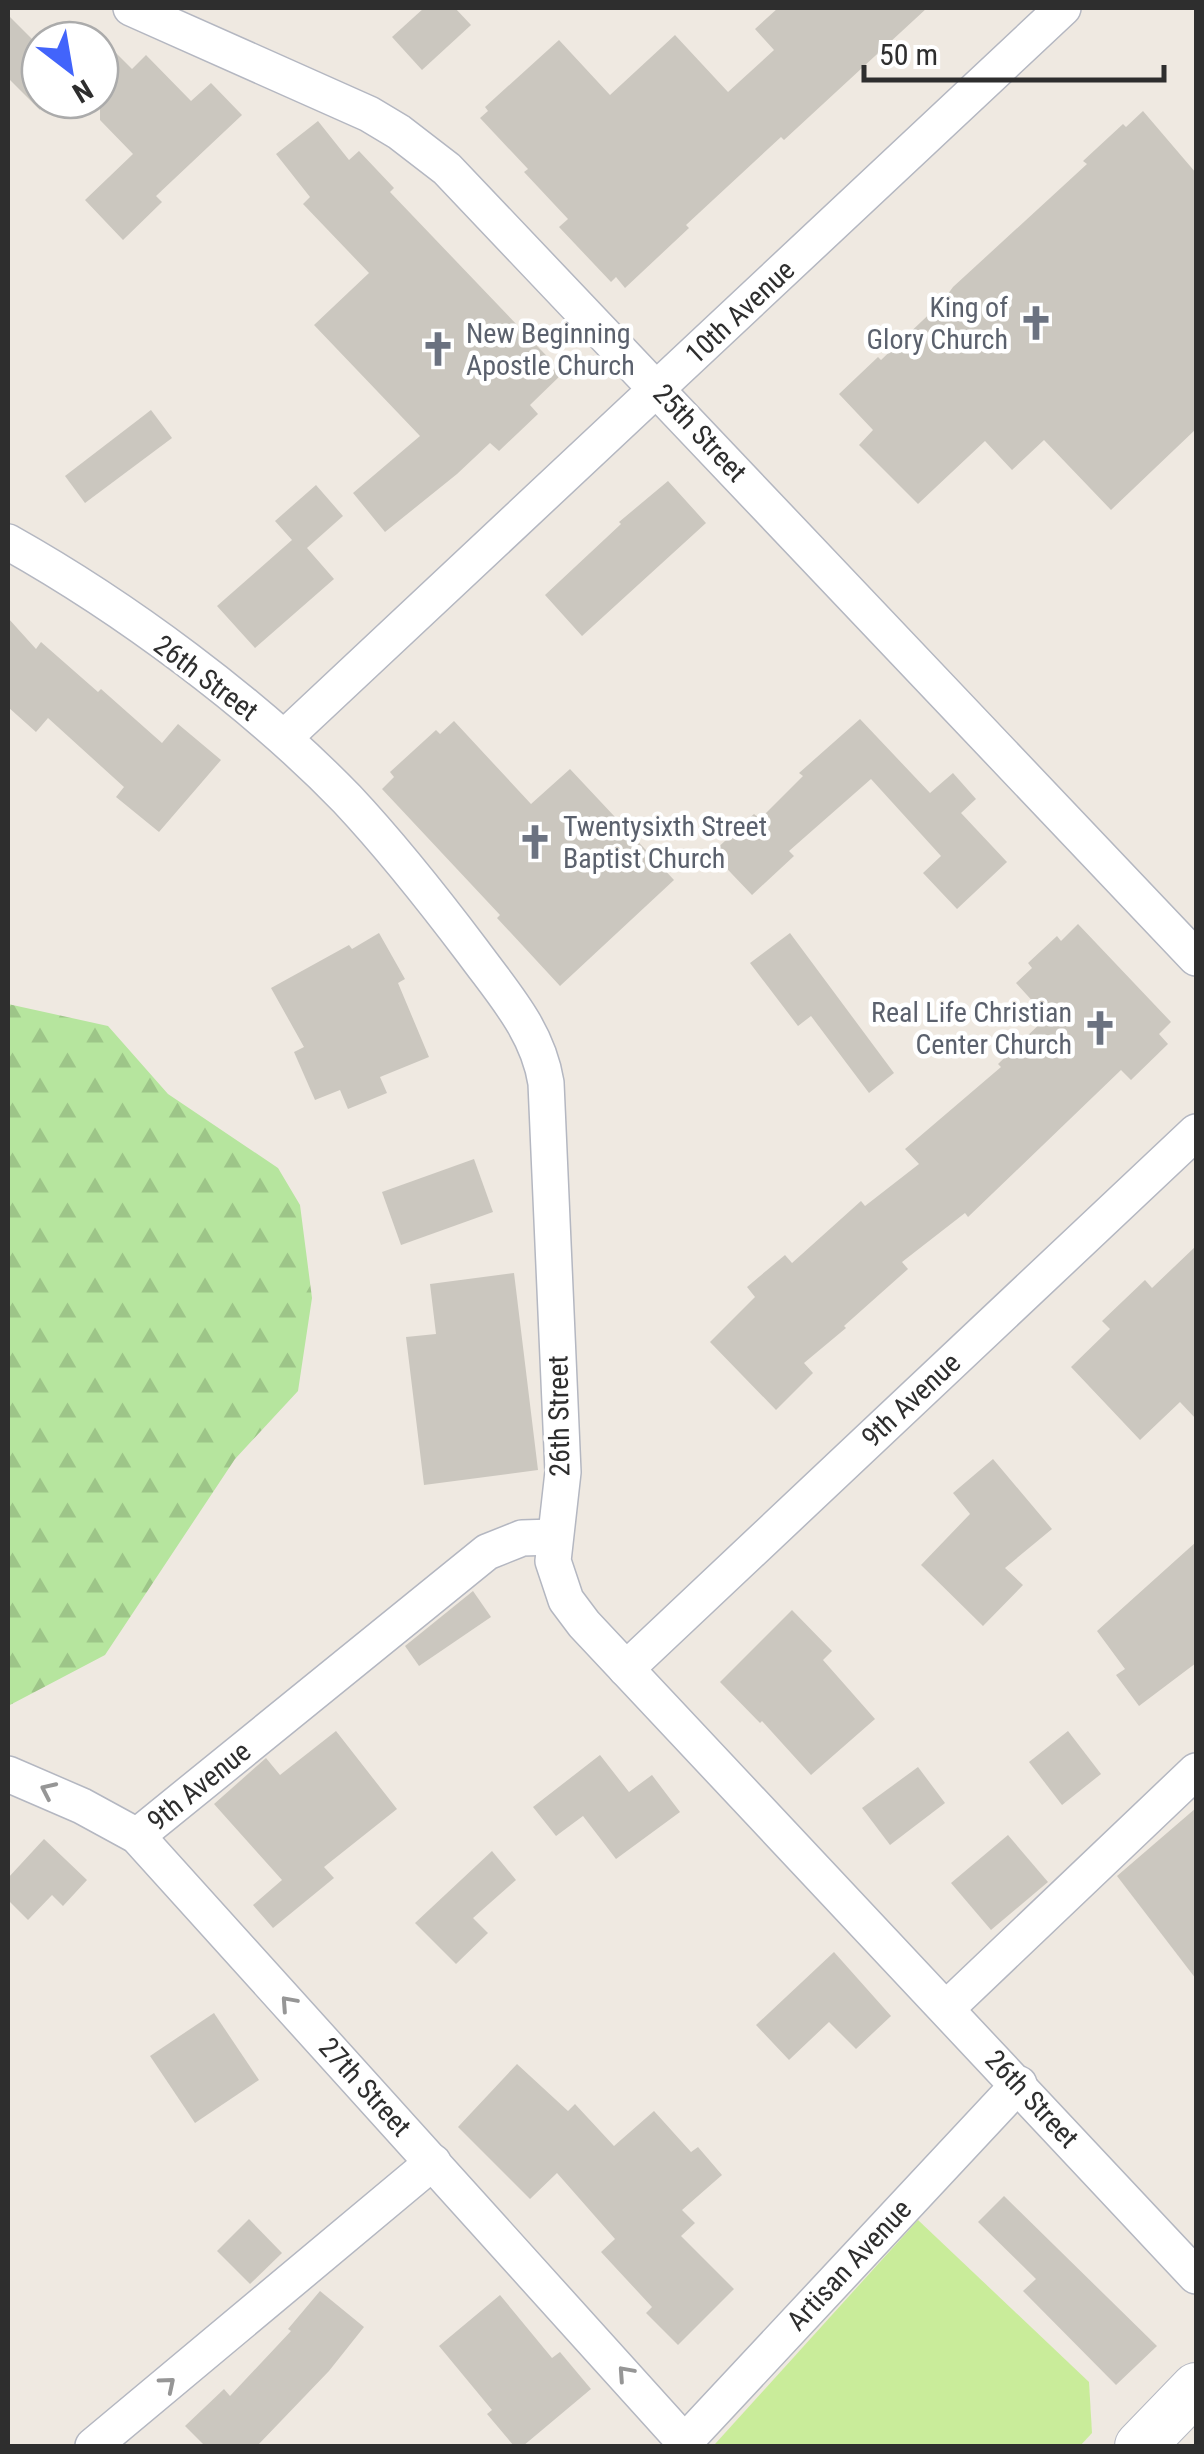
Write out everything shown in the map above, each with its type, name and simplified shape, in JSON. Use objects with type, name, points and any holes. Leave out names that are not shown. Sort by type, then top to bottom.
[{"type":"main road","points":[[1140,2446],[1196,2388]]},
{"type":"street","name":"25th Street","points":[[130,8],[317,89],[399,132],[447,169],[1196,958]]},
{"type":"street","name":"10th Avenue","points":[[284,738],[1063,8]]},
{"type":"street","name":"26th Street","points":[[8,542],[120,613],[284,738],[382,838],[524,1022],[555,1080],[563,1472],[553,1537],[556,1579],[566,1600],[584,1624],[1196,2276]]},
{"type":"street","name":"9th Avenue","points":[[626,1669],[1196,1132]]},
{"type":"street","name":"9th Avenue","points":[[137,1836],[487,1552],[522,1538],[553,1537]]},
{"type":"street","points":[[947,2008],[1196,1771]]},
{"type":"street","name":"27th Street","points":[[8,1774],[82,1806],[137,1836],[685,2445]]},
{"type":"street","name":"Artisan Avenue","points":[[685,2445],[1019,2084]]},
{"type":"street","points":[[93,2446],[434,2162]]},
{"type":"green space","points":[[8,1004],[108,1026],[168,1094],[278,1168],[300,1205],[312,1298],[298,1391],[235,1459],[105,1655],[8,1706]]},
{"type":"green space","points":[[918,2220],[1089,2382],[1092,2433],[1080,2446],[717,2446],[715,2444]]},
{"type":"building","points":[[424,8],[455,8],[471,25],[422,70],[392,37]]},
{"type":"building","points":[[778,8],[927,8],[686,225],[689,228],[625,288],[616,277],[611,282],[559,227],[568,219],[480,118],[488,111],[485,107],[559,40],[610,95],[675,35],[728,92],[774,50],[755,29]]},
{"type":"building","points":[[8,15],[20,27],[20,90],[8,78]]},
{"type":"building","points":[[146,55],[191,101],[211,83],[242,115],[156,196],[162,202],[123,240],[85,200],[133,154],[100,120],[120,120],[120,57],[132,69]]},
{"type":"building","name":"King of Glory Church","points":[[1143,111],[1196,173],[1196,429],[1111,510],[1044,440],[1012,470],[985,441],[918,504],[859,445],[873,430],[839,394],[878,357],[881,360],[953,287],[1087,164],[1083,161]]},
{"type":"building","name":"New Beginning Apostle Church","points":[[318,121],[349,160],[359,151],[394,188],[390,192],[563,373],[530,405],[538,414],[499,451],[490,443],[385,532],[353,493],[420,436],[314,325],[369,273],[303,204],[310,197],[276,154]]},
{"type":"building","points":[[151,410],[172,438],[85,503],[65,476]]},
{"type":"building","points":[[668,481],[706,523],[582,636],[545,595],[619,522]]},
{"type":"building","points":[[316,485],[343,516],[307,548],[334,579],[255,648],[217,606],[292,540],[275,521]]},
{"type":"building","points":[[8,618],[36,649],[41,642],[162,743],[178,724],[221,760],[159,832],[116,797],[124,787],[48,718],[36,732],[8,707]]},
{"type":"building","points":[[860,719],[930,793],[953,773],[976,799],[961,813],[1007,862],[957,909],[923,873],[941,856],[871,779],[789,851],[794,856],[752,895],[712,853],[754,814],[760,819],[803,776],[799,773]]},
{"type":"building","name":"Twentysixth Street Baptist Church","points":[[454,721],[531,804],[570,769],[674,880],[560,986],[497,918],[500,915],[382,789],[394,777],[390,772],[436,730],[440,734]]},
{"type":"building","points":[[1078,924],[1171,1022],[1159,1034],[1168,1044],[1131,1080],[1121,1070],[968,1217],[965,1213],[902,1262],[908,1269],[804,1363],[813,1373],[776,1410],[710,1342],[755,1297],[747,1287],[785,1255],[792,1263],[861,1201],[865,1206],[919,1164],[905,1149],[1001,1067],[998,1064],[1047,1017],[1016,983],[1032,968],[1028,963],[1057,936],[1061,941]]},
{"type":"building","points":[[379,933],[405,979],[398,983],[429,1057],[380,1077],[387,1093],[348,1109],[340,1090],[315,1100],[294,1052],[304,1047],[271,988]]},
{"type":"building","points":[[790,933],[894,1073],[869,1093],[811,1016],[798,1026],[750,963]]},
{"type":"building","points":[[474,1159],[493,1212],[401,1245],[382,1192]]},
{"type":"building","points":[[1196,1246],[1196,1419],[1180,1402],[1140,1440],[1071,1367],[1110,1329],[1102,1321],[1145,1280],[1152,1288]]},
{"type":"building","points":[[514,1273],[538,1470],[424,1485],[406,1337],[436,1334],[430,1284]]},
{"type":"building","points":[[993,1459],[1052,1529],[1005,1568],[1023,1585],[983,1626],[921,1565],[970,1514],[953,1493]]},
{"type":"building","points":[[1196,1542],[1196,1663],[1139,1706],[1116,1675],[1125,1669],[1097,1631]]},
{"type":"building","points":[[473,1591],[491,1617],[419,1666],[405,1646]]},
{"type":"building","points":[[792,1610],[832,1651],[823,1660],[875,1719],[811,1775],[720,1682]]},
{"type":"building","points":[[336,1731],[397,1809],[324,1867],[334,1878],[273,1928],[253,1905],[282,1880],[214,1804],[266,1758],[280,1775]]},
{"type":"building","points":[[1068,1731],[1101,1774],[1062,1805],[1029,1762]]},
{"type":"building","points":[[600,1755],[629,1792],[652,1775],[680,1812],[616,1859],[583,1816],[556,1836],[533,1807]]},
{"type":"building","points":[[918,1767],[945,1803],[890,1845],[862,1808]]},
{"type":"building","points":[[1196,1808],[1196,1979],[1117,1876]]},
{"type":"building","points":[[1008,1835],[1048,1882],[991,1930],[951,1883]]},
{"type":"building","points":[[44,1839],[87,1880],[63,1906],[52,1895],[28,1920],[8,1900],[8,1878]]},
{"type":"building","points":[[492,1851],[516,1880],[473,1918],[488,1933],[456,1964],[415,1923]]},
{"type":"building","points":[[834,1952],[891,2016],[856,2049],[829,2022],[789,2060],[756,2025]]},
{"type":"building","points":[[214,2013],[259,2080],[195,2123],[150,2056]]},
{"type":"building","points":[[517,2064],[568,2111],[575,2104],[614,2146],[654,2111],[691,2152],[698,2147],[722,2175],[682,2210],[695,2223],[681,2236],[734,2289],[678,2345],[646,2313],[652,2307],[601,2252],[615,2239],[557,2173],[530,2199],[458,2127]]},
{"type":"building","points":[[1004,2196],[1157,2346],[1116,2385],[1023,2291],[1036,2279],[978,2222]]},
{"type":"building","points":[[249,2219],[282,2253],[250,2284],[217,2251]]},
{"type":"building","points":[[320,2291],[364,2327],[329,2371],[257,2446],[205,2446],[185,2426],[224,2389],[230,2396],[291,2331],[288,2329]]},
{"type":"building","points":[[500,2295],[552,2358],[560,2352],[591,2389],[523,2446],[514,2446],[487,2414],[492,2410],[439,2346]]},
{"type":"place","name":"King of Glory Church","points":[[1036,323]]},
{"type":"place","name":"New Beginning Apostle Church","points":[[438,349]]},
{"type":"place","name":"Twentysixth Street Baptist Church","points":[[535,842]]},
{"type":"place","name":"Real Life Christian Center Church","points":[[1100,1028]]}]
